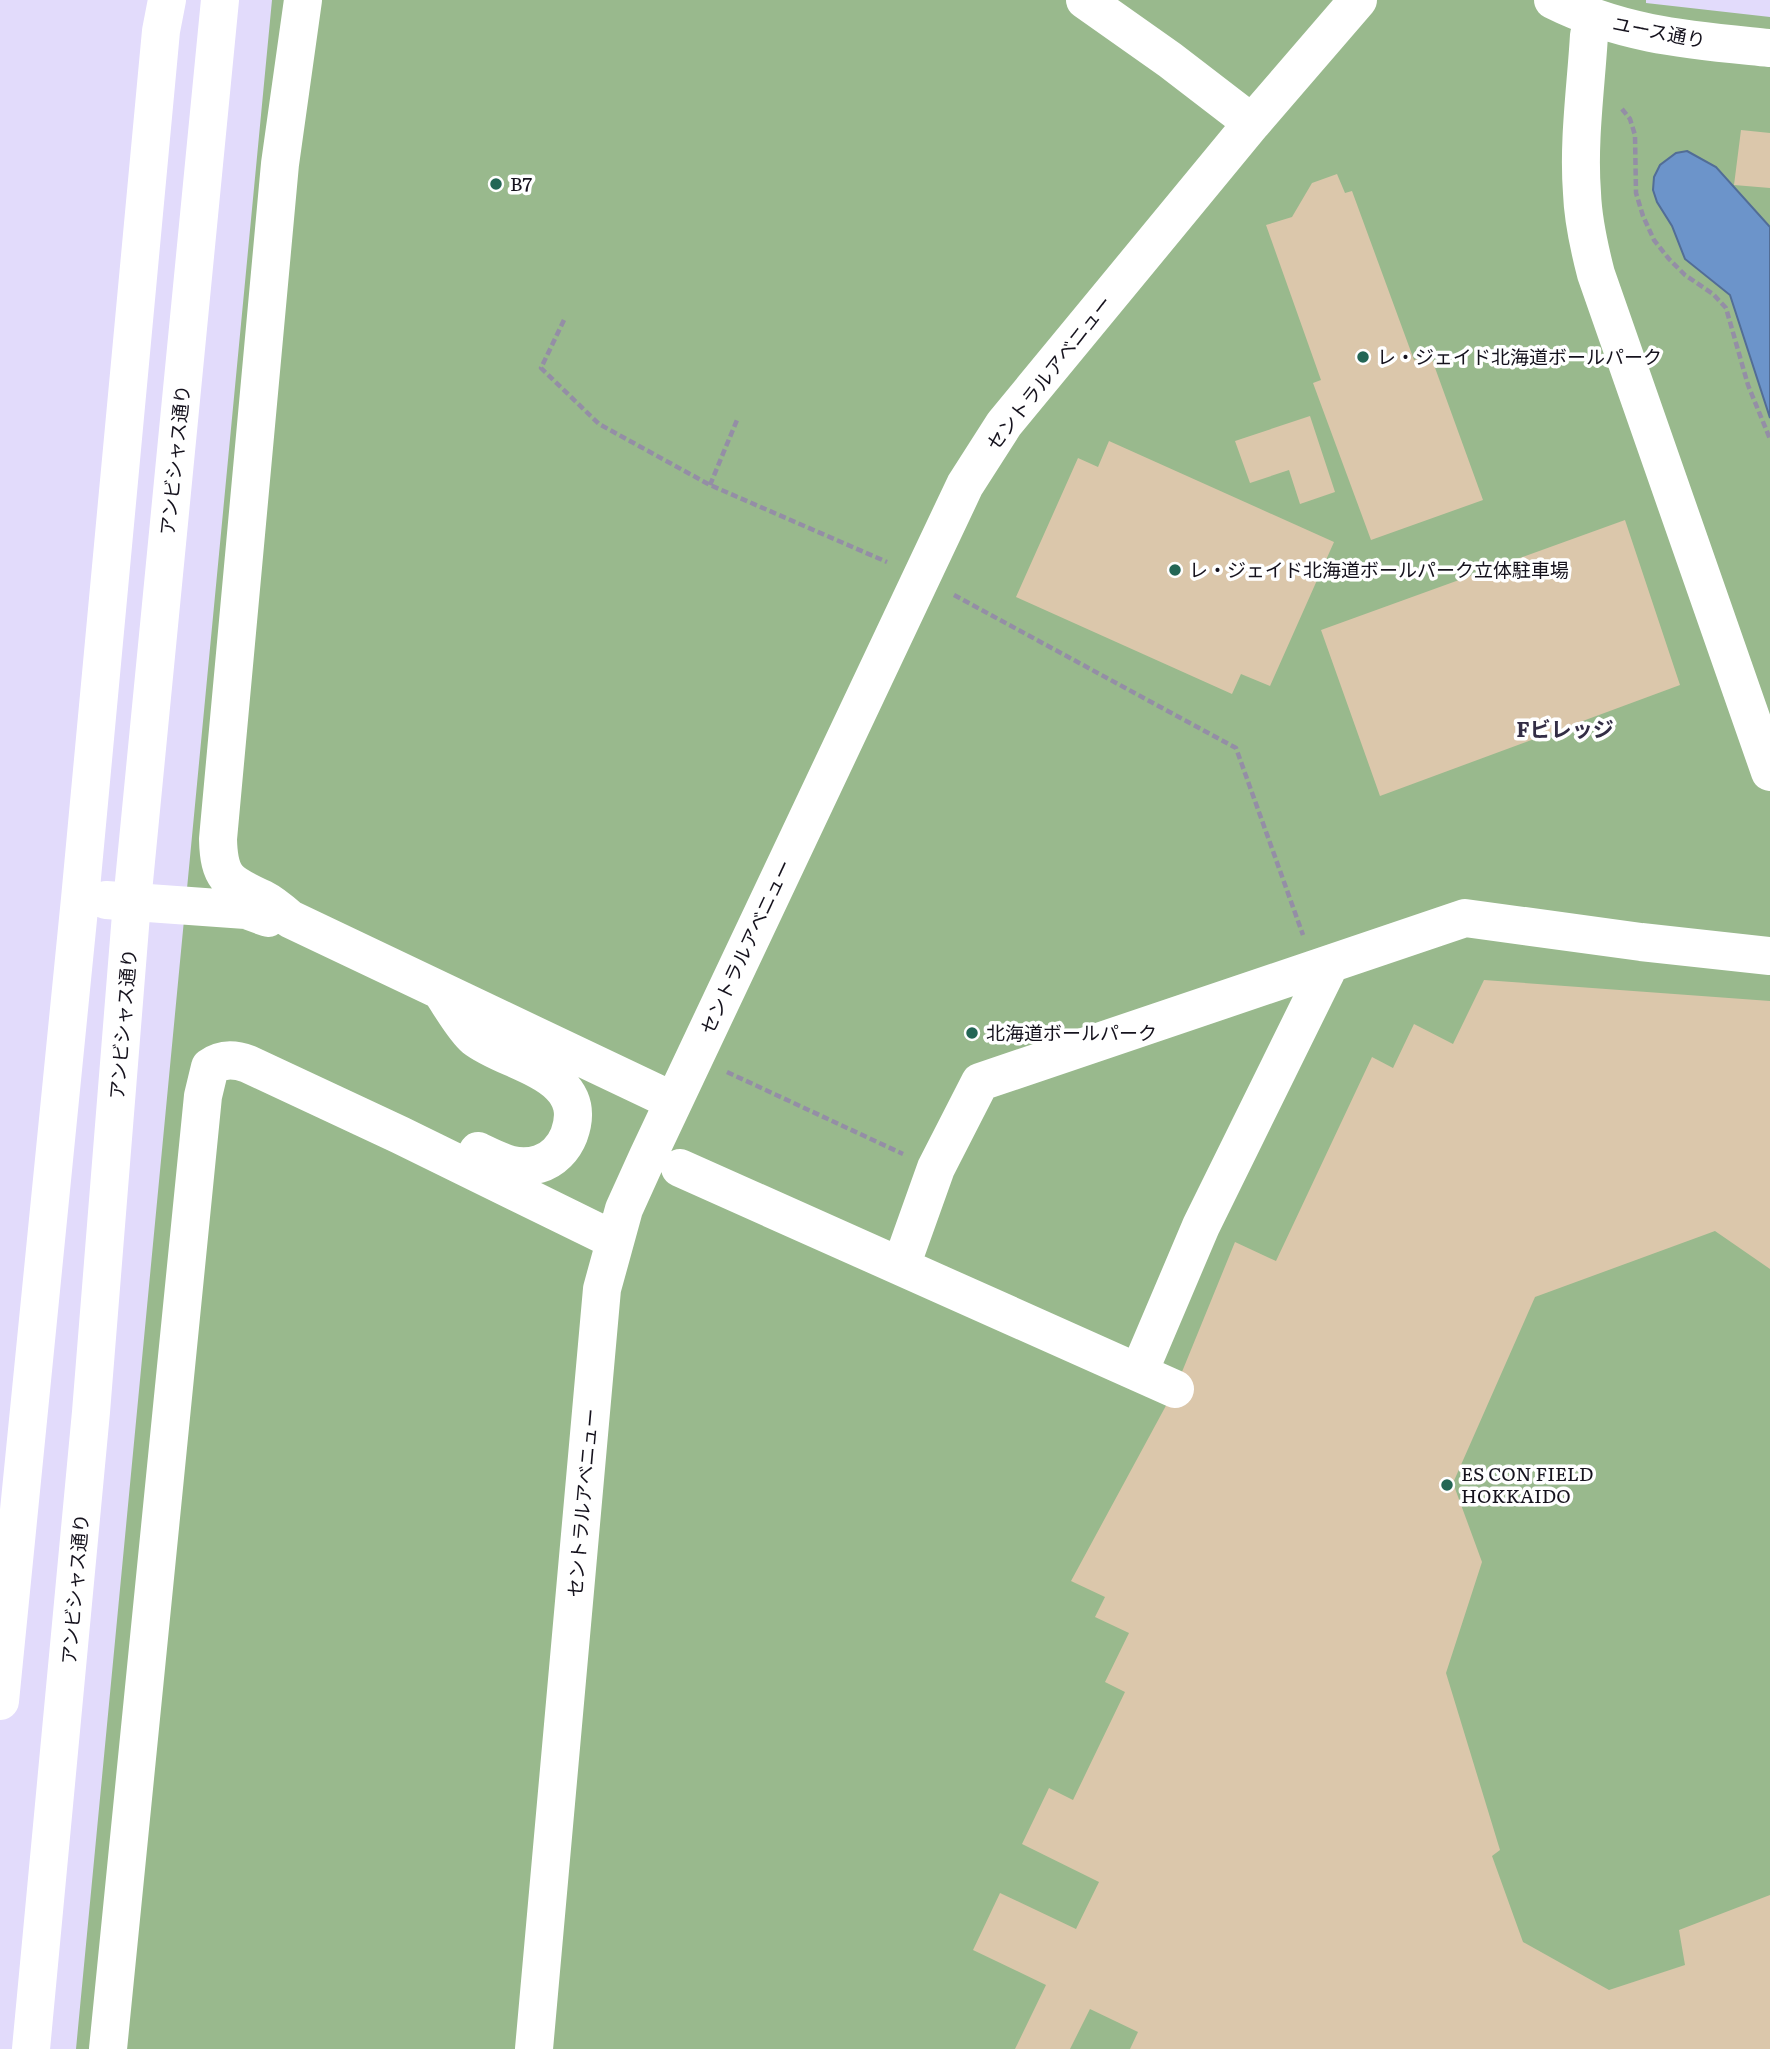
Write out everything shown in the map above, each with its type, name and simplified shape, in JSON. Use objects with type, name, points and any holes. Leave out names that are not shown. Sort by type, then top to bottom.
[{"type":"street","points":[[0,1702],[80,899],[161,31],[167,0]]},
{"type":"street","name":"アンビシャス通り","points":[[31,2049],[91,1412],[132,902],[220,0]]},
{"type":"street","points":[[303,0],[280,164],[218,839],[219,860],[225,877],[234,887],[267,901],[290,919],[673,1101]]},
{"type":"street","points":[[1086,0],[1252,123]]},
{"type":"street","name":"セントラルアベニュー","points":[[534,2049],[602,1289],[624,1209],[965,485],[1003,424],[1252,123],[1358,0]]},
{"type":"street","name":"ユース通り","points":[[1553,0],[1591,17],[1631,30],[1673,38],[1770,48]]},
{"type":"street","points":[[1589,35],[1581,192],[1596,274],[1770,772]]},
{"type":"street","points":[[80,899],[246,910],[271,919],[290,919]]},
{"type":"street","points":[[901,1266],[936,1168],[980,1083],[1465,918],[1770,956]]},
{"type":"street","points":[[1139,1372],[1201,1226],[1323,967]]},
{"type":"street","points":[[400,1135],[432,1131],[511,1166],[528,1167],[545,1162],[558,1152],[568,1138],[572,1123],[571,1107],[566,1093],[556,1080],[474,1037],[439,989]]},
{"type":"street","points":[[108,2049],[203,1096],[210,1067],[218,1061],[238,1060],[400,1135],[614,1240]]},
{"type":"street","points":[[680,1168],[1175,1389]]},
{"type":"path","points":[[1585,97],[1616,104],[1630,119],[1637,152],[1636,193],[1643,216],[1654,240],[1669,259],[1685,275],[1713,294],[1726,308],[1748,385],[1770,439]]},
{"type":"path","points":[[564,320],[541,368],[599,424],[710,485],[921,577],[1236,748],[1323,967]]},
{"type":"path","points":[[710,485],[737,420]]},
{"type":"path","points":[[726,1072],[936,1168]]},
{"type":"green space","name":"北海道ボールパーク","points":[[272,0],[1646,0],[1646,3],[1770,17],[1770,2049],[76,2049]]},
{"type":"water","points":[[1687,151],[1716,167],[1770,227],[1770,418],[1730,295],[1685,259],[1653,190],[1654,177],[1660,165],[1676,153]]},
{"type":"building","points":[[1741,130],[1770,133],[1770,188],[1734,185]]},
{"type":"building","name":"レ・ジェイド北海道ボールパーク","points":[[1337,174],[1345,193],[1352,191],[1414,360],[1430,354],[1483,500],[1371,540],[1313,383],[1321,380],[1266,225],[1292,217],[1312,183]]},
{"type":"building","points":[[1310,416],[1335,492],[1300,504],[1289,470],[1250,483],[1235,441]]},
{"type":"building","name":"レ・ジェイド北海道ボールパーク立体駐車場","points":[[1109,441],[1334,542],[1270,686],[1241,674],[1232,694],[1016,597],[1078,458],[1098,467]]},
{"type":"building","points":[[1625,520],[1680,685],[1380,796],[1321,630]]},
{"type":"building","name":"ES CON FIELD HOKKAIDO","points":[[1484,980],[1770,1001],[1770,1269],[1715,1231],[1535,1297],[1453,1483],[1482,1562],[1446,1673],[1500,1850],[1492,1856],[1523,1942],[1609,1990],[1685,1965],[1679,1930],[1770,1895],[1770,2049],[1130,2049],[1138,2032],[1090,2009],[1070,2049],[1015,2049],[1046,1985],[973,1950],[1000,1893],[1076,1929],[1099,1882],[1022,1844],[1049,1788],[1073,1800],[1125,1692],[1105,1682],[1129,1633],[1095,1617],[1105,1597],[1071,1581],[1175,1389],[1235,1242],[1276,1261],[1372,1057],[1393,1068],[1414,1024],[1453,1044]]},
{"type":"place","name":"B7","points":[[496,184]]},
{"type":"place","name":"レ・ジェイド北海道ボールパーク","points":[[1363,357]]},
{"type":"place","name":"レ・ジェイド北海道ボールパーク立体駐車場","points":[[1175,570]]},
{"type":"place","name":"北海道ボールパーク","points":[[972,1033]]},
{"type":"place","name":"ES CON FIELD HOKKAIDO","points":[[1447,1485]]},
{"type":"district","name":"Fビレッジ","points":[[1565,730]]}]
